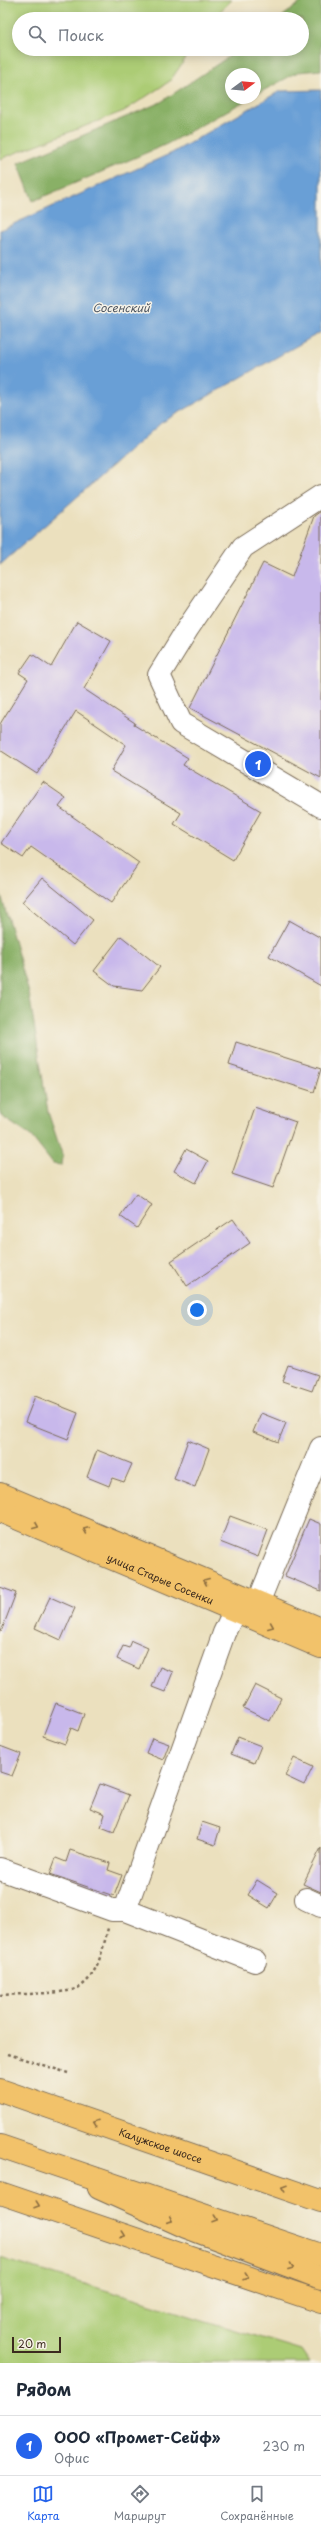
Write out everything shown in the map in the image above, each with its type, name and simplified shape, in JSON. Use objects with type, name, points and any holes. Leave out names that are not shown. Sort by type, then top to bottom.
[{"type":"main road","name":"улица Старые Сосенки","points":[[0,1494],[321,1629]]},
{"type":"main road","name":"улица Старые Сосенки","points":[[0,1511],[321,1648]]},
{"type":"main road","name":"Калужское шоссе","points":[[0,2090],[321,2201]]},
{"type":"main road","points":[[10,2150],[321,2255]]},
{"type":"main road","points":[[10,2150],[186,2227],[321,2278]]},
{"type":"main road","points":[[0,2193],[321,2302]]},
{"type":"street","points":[[321,496],[243,547],[159,674],[181,723],[321,806]]},
{"type":"street","points":[[258,1603],[321,1448]]},
{"type":"street","points":[[119,1910],[224,1633],[234,1612]]},
{"type":"street","points":[[0,1869],[119,1910],[256,1961]]},
{"type":"street","points":[[295,2294],[321,2308]]},
{"type":"path","points":[[0,1995],[75,1989],[86,1982],[102,1954],[119,1910]]},
{"type":"path","points":[[8,2054],[68,2073]]},
{"type":"green space","points":[[0,0],[232,0],[219,12],[12,12],[12,56],[187,56],[170,81],[124,111],[0,159]]},
{"type":"green space","points":[[304,0],[321,0],[321,70],[298,72],[261,92],[261,68],[225,68],[225,104],[239,104],[167,144],[33,201],[18,163],[161,102],[230,56],[309,56],[309,12],[288,12]]},
{"type":"green space","points":[[0,891],[29,993],[48,1112],[63,1157],[62,1165],[53,1164],[31,1136],[1,1116],[0,1112]]},
{"type":"green space","points":[[0,2258],[301,2350],[310,2363],[0,2363]]},
{"type":"water","name":"Сосенский","points":[[321,90],[321,332],[161,423],[0,565],[0,230],[172,153],[257,104],[261,104],[261,102],[280,91]]},
{"type":"building","points":[[321,511],[321,778],[190,708],[263,563],[292,577],[314,516]]},
{"type":"building","points":[[77,621],[111,641],[84,689],[135,723],[134,725],[188,758],[183,765],[261,811],[233,860],[174,824],[181,813],[111,771],[126,745],[76,711],[37,774],[0,750],[0,724],[28,679],[19,673],[32,654],[51,667]]},
{"type":"building","points":[[43,782],[66,798],[59,807],[139,863],[111,903],[31,847],[23,858],[1,843]]},
{"type":"building","points":[[42,878],[93,920],[73,945],[22,902]]},
{"type":"building","points":[[289,920],[321,938],[321,986],[269,956]]},
{"type":"building","points":[[121,936],[160,967],[142,990],[114,986],[94,971]]},
{"type":"building","points":[[236,1042],[321,1069],[314,1092],[229,1065]]},
{"type":"building","points":[[255,1108],[296,1122],[273,1188],[232,1174]]},
{"type":"building","points":[[186,1149],[208,1161],[196,1183],[174,1171]]},
{"type":"building","points":[[136,1194],[152,1205],[137,1228],[120,1216]]},
{"type":"building","points":[[233,1219],[250,1243],[187,1286],[171,1261]]},
{"type":"building","points":[[288,1365],[318,1375],[312,1391],[282,1381]]},
{"type":"building","points":[[35,1396],[78,1413],[68,1439],[25,1422]]},
{"type":"building","points":[[261,1413],[286,1423],[278,1442],[253,1432]]},
{"type":"building","points":[[188,1440],[209,1449],[195,1487],[174,1479]]},
{"type":"building","points":[[97,1450],[132,1464],[124,1482],[112,1478],[109,1486],[87,1477]]},
{"type":"building","points":[[230,1516],[268,1530],[258,1557],[220,1542]]},
{"type":"building","points":[[309,1519],[321,1524],[321,1591],[285,1576]]},
{"type":"building","points":[[0,1587],[16,1593],[1,1632],[0,1632]]},
{"type":"building","points":[[50,1597],[75,1608],[61,1640],[35,1628]]},
{"type":"building","points":[[132,1641],[148,1648],[139,1669],[117,1659],[123,1646],[129,1648]]},
{"type":"building","points":[[160,1667],[173,1672],[165,1692],[152,1687]]},
{"type":"building","points":[[255,1685],[281,1698],[270,1721],[243,1708]]},
{"type":"building","points":[[56,1703],[84,1714],[78,1731],[71,1728],[65,1744],[43,1736]]},
{"type":"building","points":[[238,1737],[261,1746],[254,1763],[231,1754]]},
{"type":"building","points":[[152,1738],[169,1744],[163,1760],[146,1753]]},
{"type":"building","points":[[0,1746],[21,1754],[12,1776],[0,1772]]},
{"type":"building","points":[[294,1758],[313,1767],[304,1785],[285,1776]]},
{"type":"building","points":[[100,1784],[129,1795],[114,1832],[101,1827],[105,1814],[90,1808]]},
{"type":"building","points":[[202,1822],[220,1828],[215,1845],[197,1839]]},
{"type":"building","points":[[321,1848],[321,1892],[303,1884]]},
{"type":"building","points":[[70,1850],[110,1863],[108,1870],[122,1875],[114,1896],[50,1874],[56,1858],[66,1862]]},
{"type":"building","points":[[257,1880],[278,1893],[269,1908],[248,1895]]},
{"type":"place","name":"ООО «Промет-Сейф»","points":[[258,764]]}]
